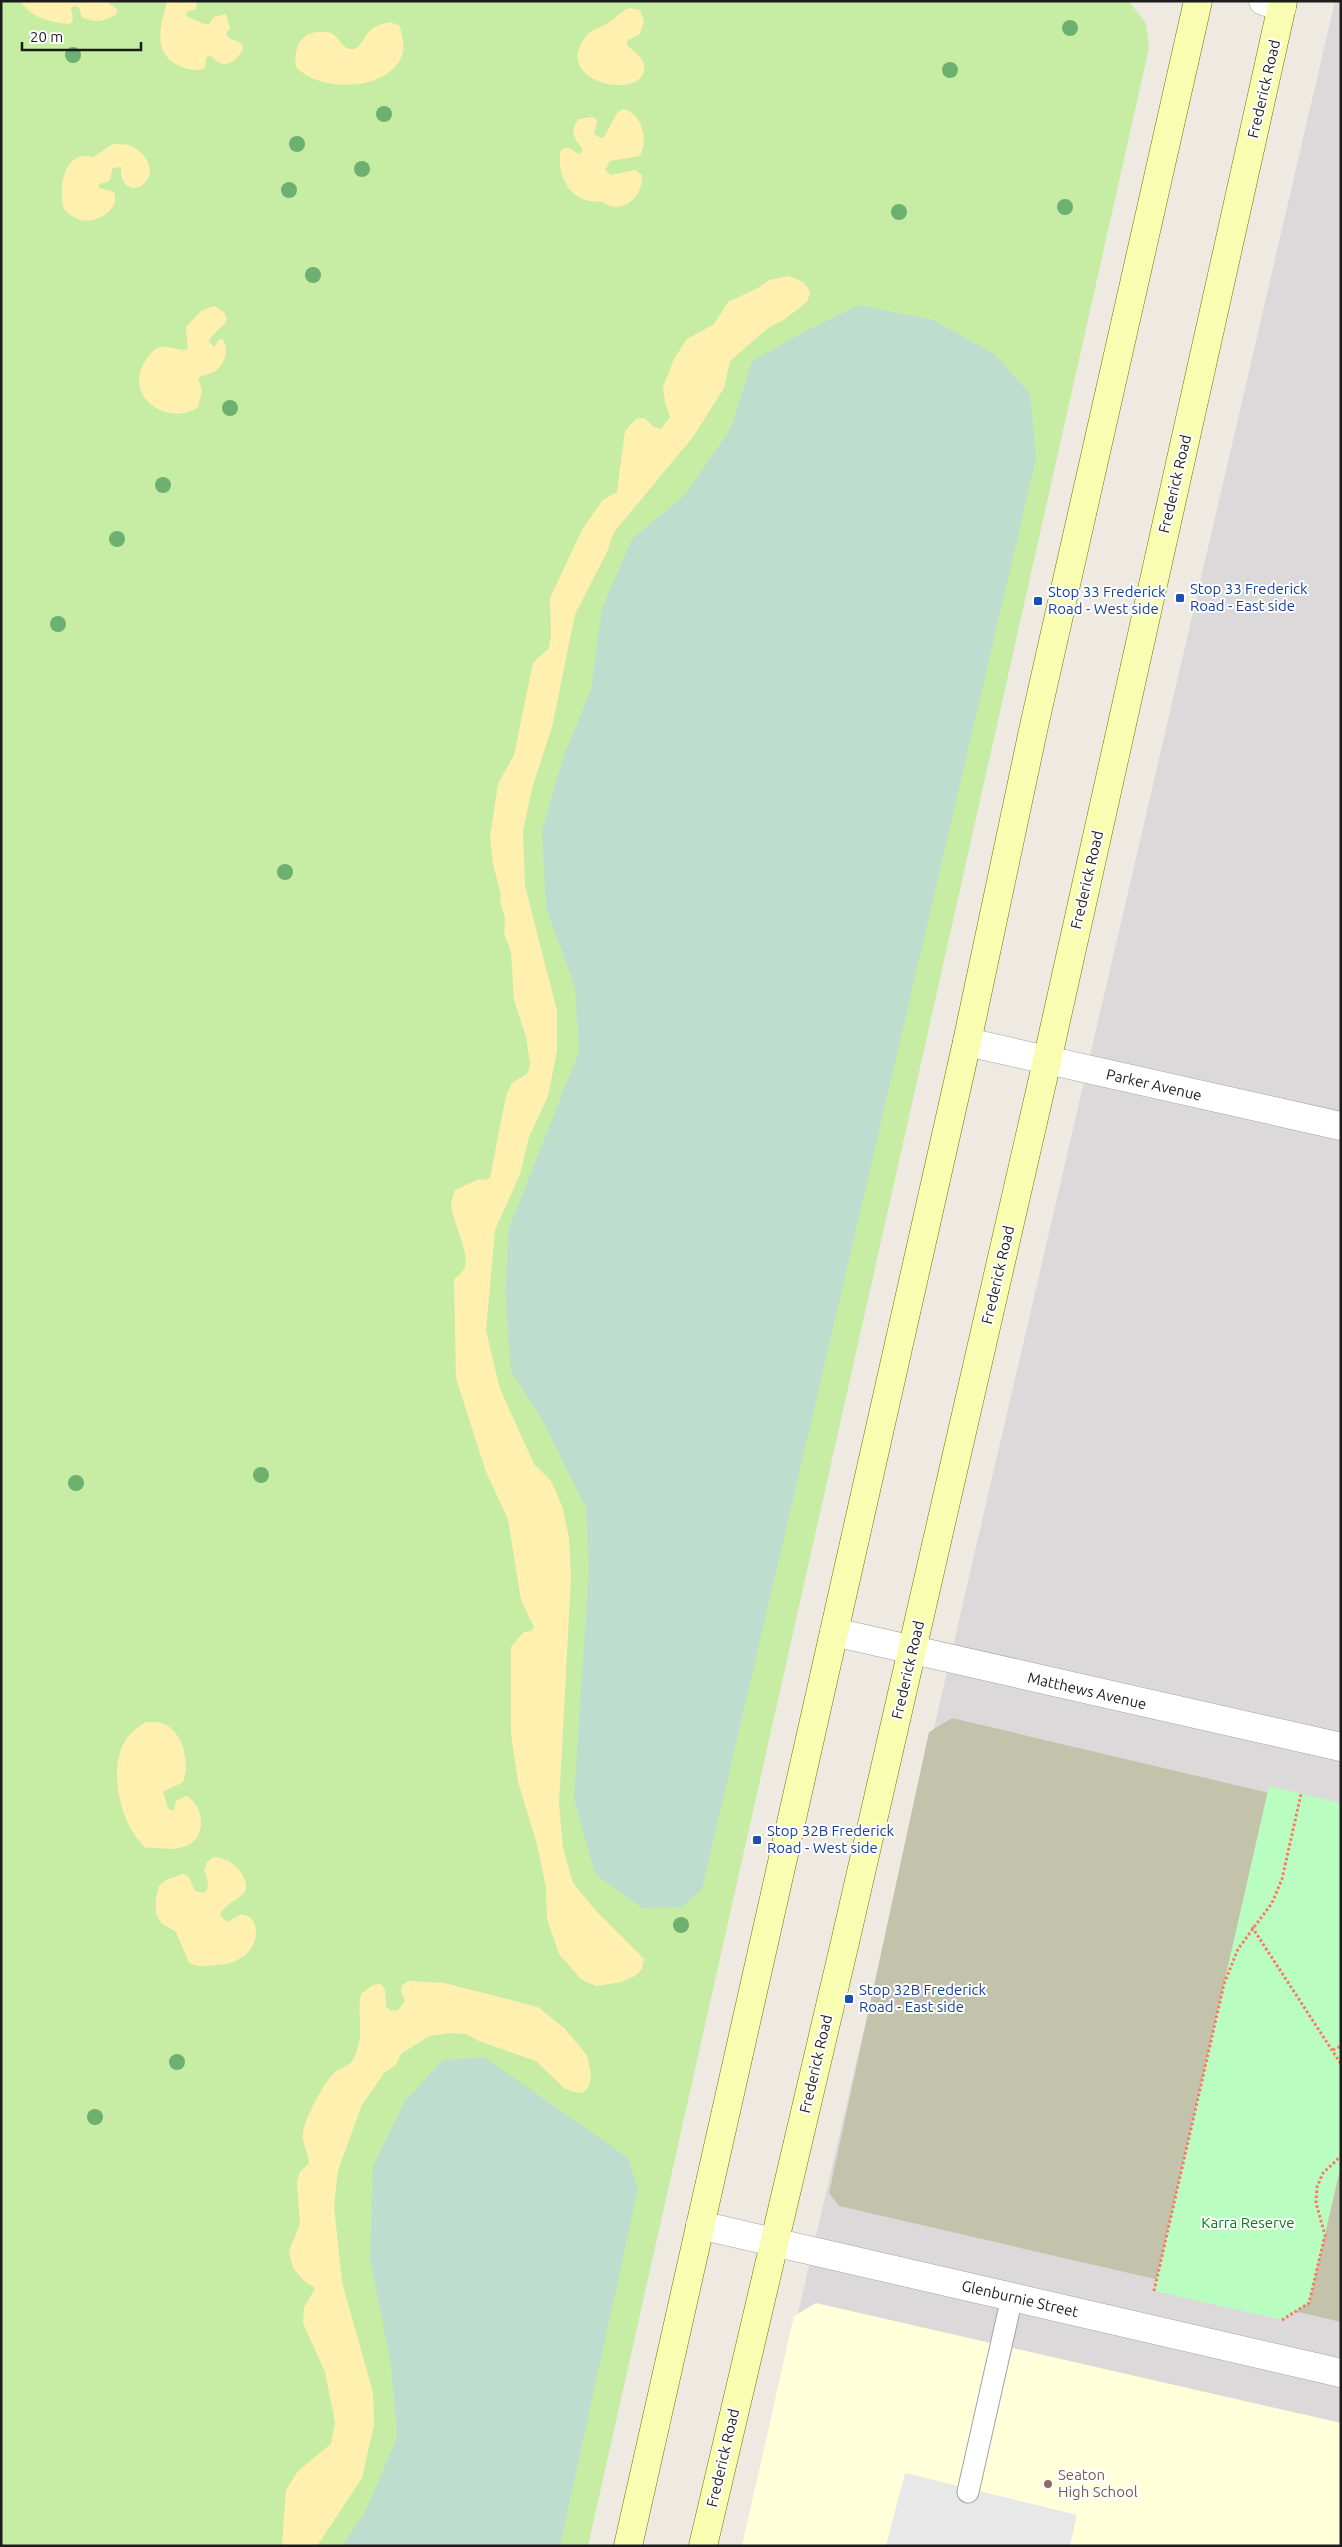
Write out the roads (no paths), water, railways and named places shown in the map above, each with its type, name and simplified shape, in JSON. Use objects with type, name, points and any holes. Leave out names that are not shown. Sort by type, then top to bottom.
[{"type":"main road","points":[[628,2546],[967,1042],[1036,717],[1198,1]]},
{"type":"main road","name":"Frederick Road","points":[[703,2546],[912,1651],[1047,1061],[1276,3]]},
{"type":"street","name":"Parker Avenue","points":[[967,1042],[1341,1126]]},
{"type":"street","name":"Matthews Avenue","points":[[834,1632],[1341,1747]]},
{"type":"street","name":"Glenburnie Street","points":[[700,2225],[1341,2372]]},
{"type":"lane","points":[[968,2492],[1012,2297]]},
{"type":"place","name":"Stop 33 Frederick Road - East side","points":[[1180,598]]},
{"type":"place","name":"Stop 33 Frederick Road - West side","points":[[1038,601]]},
{"type":"place","name":"Stop 32B Frederick Road - West side","points":[[757,1840]]},
{"type":"place","name":"Stop 32B Frederick Road - East side","points":[[849,1999]]},
{"type":"place","name":"Seaton High School","points":[[1048,2484]]},
{"type":"park label","name":"Karra Reserve","points":[[1248,2223]]}]
